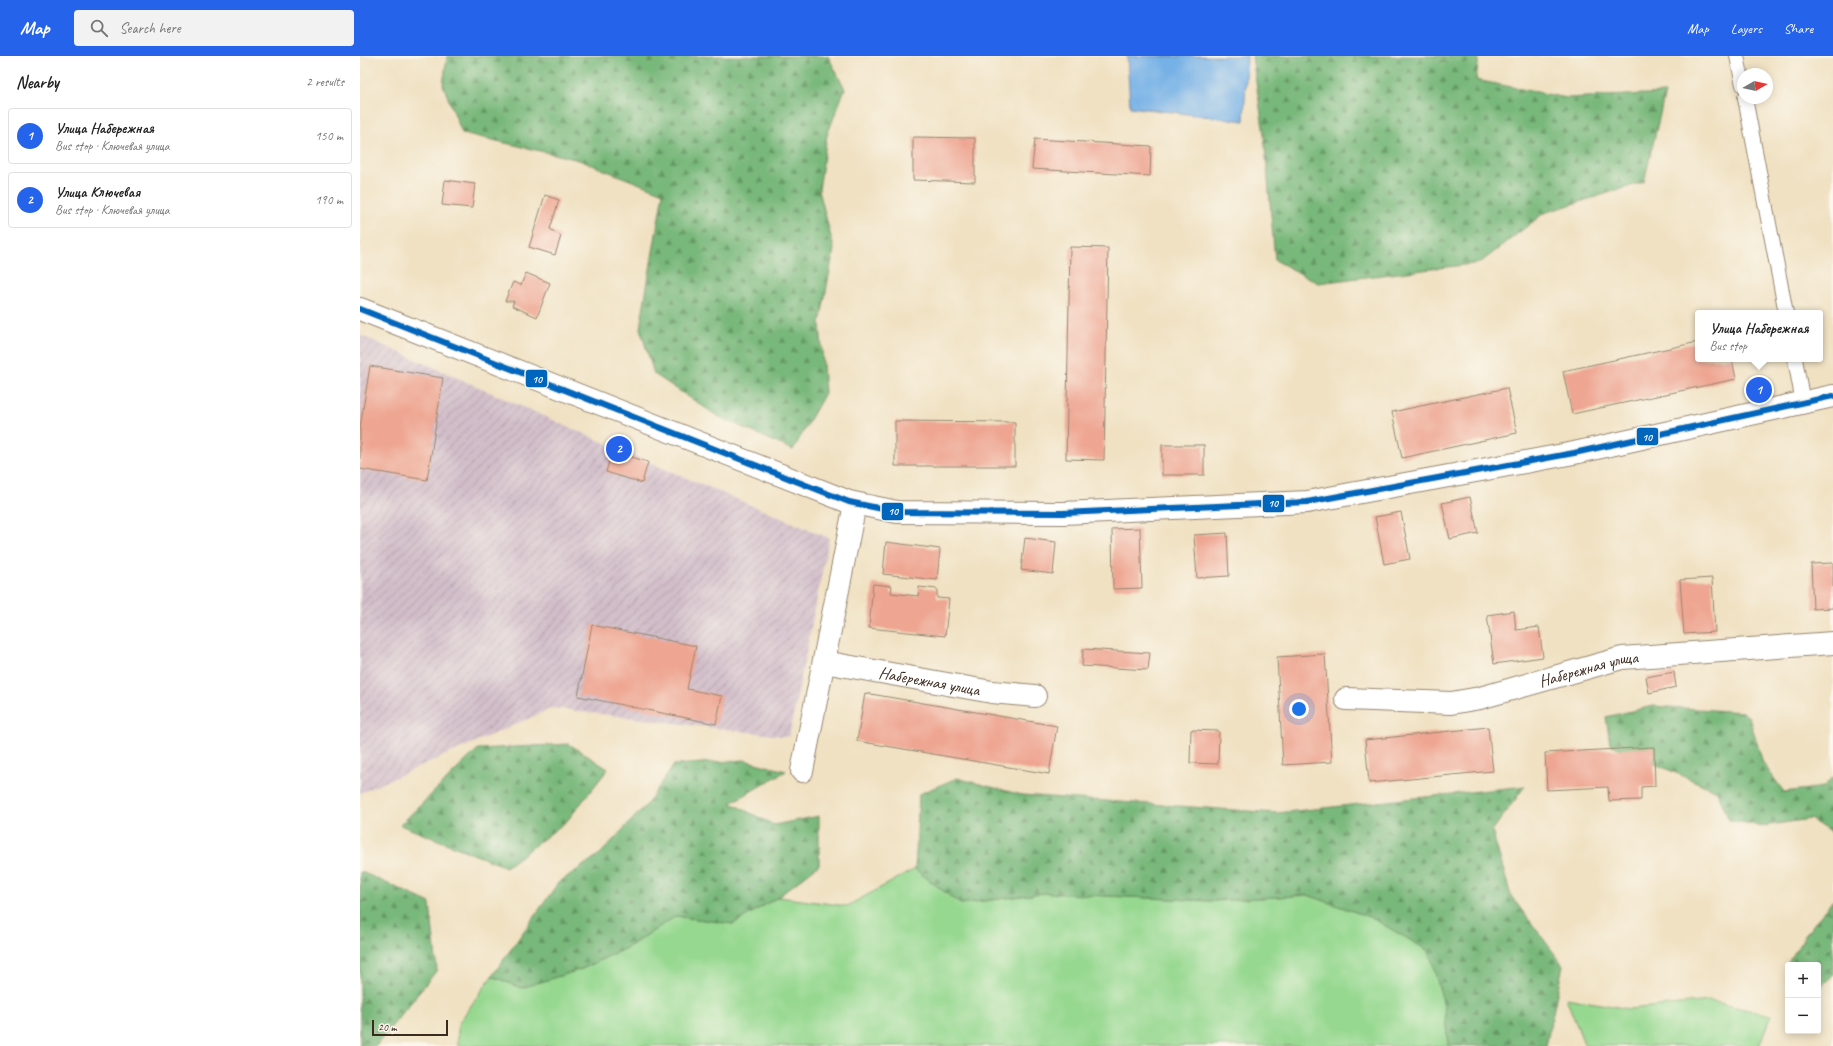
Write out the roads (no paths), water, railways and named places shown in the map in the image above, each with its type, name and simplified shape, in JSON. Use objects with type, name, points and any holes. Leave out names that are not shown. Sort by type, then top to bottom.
[{"type":"street","points":[[360,309],[855,504],[897,512],[1063,513],[1307,502],[1574,453],[1833,396]]},
{"type":"street","points":[[802,771],[855,504]]},
{"type":"street","name":"Набережная улица","points":[[1346,699],[1451,703],[1480,698],[1622,658],[1833,643]]},
{"type":"street","name":"Набережная улица","points":[[824,662],[992,692],[1035,696]]},
{"type":"lane","points":[[1738,56],[1740,68]]},
{"type":"lane","points":[[1746,104],[1785,310]]},
{"type":"lane","points":[[1796,362],[1803,403]]},
{"type":"water","points":[[1127,56],[1247,56],[1244,121],[1130,107]]},
{"type":"place","name":"Улица Набережная","points":[[1759,390]]},
{"type":"place","name":"Улица Ключевая","points":[[619,449]]}]
